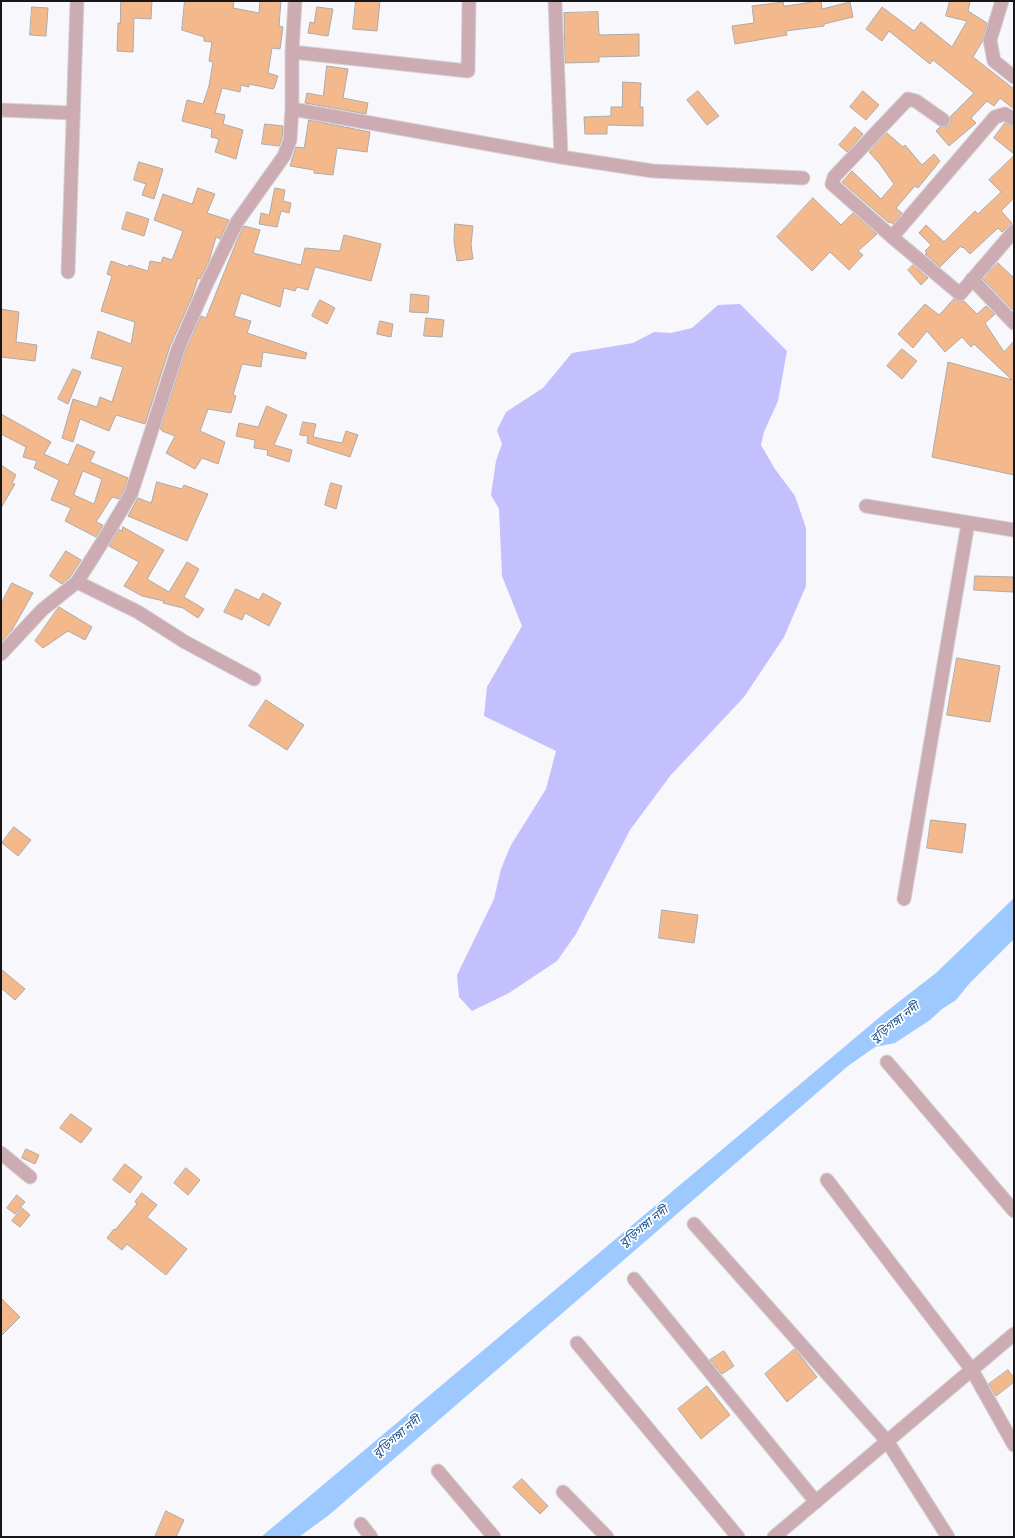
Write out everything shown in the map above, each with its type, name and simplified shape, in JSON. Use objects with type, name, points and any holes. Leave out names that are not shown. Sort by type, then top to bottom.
[{"type":"street","points":[[68,272],[77,1]]},
{"type":"street","points":[[1,654],[42,610],[76,582],[132,494],[178,350],[206,285],[238,222],[284,156],[290,140],[292,109],[292,52],[296,1]]},
{"type":"street","points":[[292,52],[468,71],[469,1]]},
{"type":"street","points":[[555,1],[561,157]]},
{"type":"street","points":[[1002,1],[990,40],[994,61],[1014,77]]},
{"type":"street","points":[[943,120],[916,101],[908,99],[834,177],[832,184],[960,294],[1014,231]]},
{"type":"street","points":[[292,109],[561,157],[653,171],[803,178]]},
{"type":"street","points":[[1,110],[74,113]]},
{"type":"street","points":[[892,237],[996,117],[1006,114],[1014,119]]},
{"type":"street","points":[[972,279],[1014,323]]},
{"type":"street","points":[[866,506],[1014,530]]},
{"type":"street","points":[[904,899],[968,523]]},
{"type":"street","points":[[76,582],[138,612],[184,642],[254,679]]},
{"type":"street","points":[[887,1062],[1014,1211]]},
{"type":"street","points":[[1,1153],[30,1177]]},
{"type":"street","points":[[828,1180],[972,1370],[1014,1445]]},
{"type":"street","points":[[694,1224],[887,1441],[948,1537]]},
{"type":"street","points":[[634,1279],[816,1502]]},
{"type":"street","points":[[774,1537],[1014,1334]]},
{"type":"street","points":[[577,1343],[738,1537]]},
{"type":"street","points":[[438,1471],[494,1537]]},
{"type":"street","points":[[563,1492],[608,1537]]},
{"type":"street","points":[[360,1524],[371,1537]]},
{"type":"shaded area","points":[[740,304],[787,351],[778,401],[764,432],[761,445],[775,469],[795,496],[806,528],[806,586],[784,637],[744,697],[670,776],[630,830],[576,934],[557,961],[509,993],[472,1011],[459,997],[457,975],[494,899],[501,869],[511,845],[546,789],[556,751],[484,716],[487,687],[522,626],[502,576],[499,509],[491,495],[496,461],[502,444],[497,430],[506,412],[543,388],[572,353],[633,343],[654,332],[671,333],[692,328],[718,305]]},
{"type":"water","name":"বুড়িগঙ্গা নদী","points":[[1014,898],[1014,939],[969,984],[956,1000],[942,1009],[930,1020],[895,1043],[875,1047],[848,1066],[329,1515],[299,1537],[261,1537],[887,1011],[936,973]]},
{"type":"building","points":[[121,1],[152,1],[151,19],[134,18],[133,52],[117,51],[118,23],[120,23]]},
{"type":"building","points":[[185,1],[234,1],[233,8],[259,13],[260,1],[281,1],[279,26],[283,27],[280,49],[272,48],[268,73],[278,76],[274,88],[249,84],[249,87],[241,85],[240,92],[222,88],[215,113],[225,115],[223,124],[243,130],[236,159],[215,152],[219,139],[211,137],[212,129],[182,121],[187,100],[203,104],[209,86],[213,62],[209,61],[212,42],[204,41],[204,37],[182,30]]},
{"type":"building","points":[[356,1],[380,1],[377,31],[353,29]]},
{"type":"building","points":[[821,1],[822,9],[850,2],[853,17],[824,24],[824,26],[786,31],[787,35],[735,44],[732,26],[754,23],[752,6],[783,2],[784,6]]},
{"type":"building","points":[[950,1],[970,1],[968,11],[987,23],[982,42],[973,57],[1014,89],[1014,109],[1000,98],[994,106],[987,101],[971,118],[976,123],[949,146],[936,131],[940,127],[946,127],[949,125],[951,121],[950,117],[974,93],[933,60],[930,64],[889,31],[882,41],[866,29],[882,7],[914,31],[921,22],[952,47],[967,21],[946,16]]},
{"type":"building","points":[[32,7],[48,8],[46,36],[30,35]]},
{"type":"building","points":[[317,7],[333,9],[328,36],[308,33],[310,22],[314,23]]},
{"type":"building","points":[[598,12],[599,35],[639,34],[639,56],[599,57],[599,62],[565,63],[564,13]]},
{"type":"building","points":[[327,66],[348,69],[343,98],[368,103],[366,114],[305,103],[307,93],[323,96]]},
{"type":"building","points":[[623,82],[641,83],[640,107],[643,107],[643,126],[607,125],[607,134],[585,134],[584,117],[611,116],[611,107],[622,107]]},
{"type":"building","points":[[698,91],[719,116],[707,125],[687,100]]},
{"type":"building","points":[[863,91],[879,105],[866,120],[850,107]]},
{"type":"building","points":[[309,120],[370,132],[367,152],[337,148],[333,175],[314,173],[314,170],[290,166],[296,147],[304,148]]},
{"type":"building","points":[[1005,123],[1014,127],[1014,154],[994,138]]},
{"type":"building","points":[[265,124],[283,126],[282,138],[279,146],[262,144]]},
{"type":"building","points":[[855,127],[863,134],[847,152],[839,145]]},
{"type":"building","points":[[887,133],[903,147],[905,145],[922,165],[934,154],[940,161],[918,188],[915,186],[896,208],[902,213],[893,224],[890,222],[889,223],[842,182],[852,171],[881,199],[894,184],[869,152]]},
{"type":"building","points":[[1014,156],[1014,198],[1001,211],[1012,223],[1002,232],[998,228],[970,254],[961,246],[940,267],[925,254],[927,253],[925,251],[931,245],[919,233],[926,225],[944,242],[975,211],[978,214],[1001,192],[989,180]]},
{"type":"building","points":[[139,162],[163,169],[154,199],[142,195],[146,184],[134,180]]},
{"type":"building","points":[[198,188],[215,194],[207,213],[229,220],[220,239],[216,237],[209,261],[200,279],[198,278],[192,297],[170,346],[145,424],[116,415],[109,431],[80,419],[73,442],[62,438],[73,399],[97,407],[100,397],[112,402],[123,367],[91,358],[98,331],[131,344],[135,322],[101,311],[112,276],[107,274],[111,261],[128,267],[129,265],[148,271],[150,261],[161,263],[163,257],[172,260],[183,231],[154,220],[163,194],[192,204]]},
{"type":"building","points":[[275,188],[285,190],[283,201],[291,203],[289,213],[281,211],[277,227],[259,224],[261,213],[269,215]]},
{"type":"building","points":[[813,198],[841,225],[853,213],[877,234],[858,251],[863,255],[849,270],[830,252],[812,271],[777,237]]},
{"type":"building","points":[[127,212],[149,219],[144,236],[122,229]]},
{"type":"building","points":[[455,224],[473,226],[471,245],[473,259],[457,261],[454,242]]},
{"type":"building","points":[[244,226],[260,230],[253,253],[301,265],[305,248],[340,251],[344,235],[381,244],[371,281],[315,267],[308,290],[297,287],[295,291],[284,288],[280,307],[241,293],[234,316],[251,321],[247,333],[307,353],[305,359],[263,352],[261,367],[242,364],[233,395],[236,396],[231,413],[208,409],[200,431],[225,442],[218,464],[202,458],[195,469],[166,453],[175,436],[160,429],[185,352],[201,316],[206,318]]},
{"type":"building","points":[[998,263],[1014,278],[1014,311],[983,279]]},
{"type":"building","points":[[913,265],[928,278],[921,285],[908,270]]},
{"type":"building","points":[[411,294],[429,296],[428,313],[410,312]]},
{"type":"building","points":[[954,299],[959,302],[964,301],[977,314],[986,306],[995,314],[985,323],[1004,352],[1014,341],[1014,475],[932,457],[948,362],[1012,380],[974,344],[971,347],[962,337],[945,352],[927,331],[913,348],[898,334],[925,304],[939,315]]},
{"type":"building","points":[[320,300],[335,308],[327,324],[312,316]]},
{"type":"building","points":[[1,309],[19,312],[16,342],[37,345],[35,361],[1,357]]},
{"type":"building","points":[[426,318],[444,320],[442,337],[424,336]]},
{"type":"building","points":[[380,321],[393,324],[391,337],[377,334]]},
{"type":"building","points":[[902,349],[917,361],[902,379],[887,366]]},
{"type":"building","points":[[73,369],[81,372],[68,404],[58,399]]},
{"type":"building","points":[[267,406],[287,415],[274,445],[292,450],[289,462],[267,455],[268,450],[254,448],[255,440],[236,436],[239,423],[258,427]]},
{"type":"building","points":[[1,414],[51,442],[44,454],[68,465],[77,444],[95,452],[90,462],[128,478],[124,491],[119,499],[112,497],[96,522],[103,525],[96,537],[65,521],[71,508],[51,500],[59,480],[34,468],[37,461],[23,457],[26,447],[1,434]],"holes":[[[83,471],[102,479],[94,504],[74,495]]]},
{"type":"building","points":[[303,422],[316,424],[313,437],[342,443],[346,431],[358,435],[350,457],[307,443],[308,436],[300,435]]},
{"type":"building","points":[[1,465],[16,475],[12,483],[15,484],[1,508]]},
{"type":"building","points":[[157,482],[182,489],[184,485],[208,494],[187,541],[128,516],[138,498],[151,503]]},
{"type":"building","points":[[331,483],[342,486],[336,509],[325,505]]},
{"type":"building","points":[[123,527],[164,550],[147,579],[169,592],[187,562],[199,569],[184,597],[204,609],[198,618],[183,608],[163,603],[164,601],[142,596],[124,586],[139,562],[109,546],[119,529],[122,531]]},
{"type":"building","points":[[66,551],[81,560],[70,577],[62,584],[50,576]]},
{"type":"building","points":[[975,576],[1013,577],[1013,592],[974,590]]},
{"type":"building","points":[[12,583],[33,593],[12,630],[1,642],[1,604]]},
{"type":"building","points":[[236,589],[259,600],[263,593],[281,603],[269,626],[245,613],[242,620],[224,612]]},
{"type":"building","points":[[59,607],[92,627],[85,640],[68,631],[43,648],[35,641]]},
{"type":"building","points":[[957,658],[1000,666],[990,722],[947,715]]},
{"type":"building","points":[[266,700],[304,725],[287,750],[249,726]]},
{"type":"building","points":[[931,820],[966,824],[962,853],[927,848]]},
{"type":"building","points":[[14,827],[31,840],[18,856],[2,843]]},
{"type":"building","points":[[662,910],[698,915],[694,943],[659,938]]},
{"type":"building","points":[[1,969],[25,989],[15,1000],[1,988]]},
{"type":"building","points":[[71,1114],[92,1129],[81,1143],[60,1128]]},
{"type":"building","points":[[26,1149],[39,1155],[35,1164],[22,1158]]},
{"type":"building","points":[[125,1164],[142,1177],[130,1193],[113,1180]]},
{"type":"building","points":[[186,1168],[200,1180],[188,1195],[174,1183]]},
{"type":"building","points":[[142,1193],[157,1205],[147,1217],[187,1249],[166,1275],[127,1244],[122,1250],[107,1238],[137,1204],[135,1202]]},
{"type":"building","points":[[17,1195],[25,1202],[15,1214],[7,1208]]},
{"type":"building","points":[[22,1208],[30,1215],[20,1227],[12,1221]]},
{"type":"building","points":[[1,1298],[20,1317],[1,1336]]},
{"type":"building","points":[[795,1349],[817,1377],[787,1402],[765,1374]]},
{"type":"building","points":[[724,1351],[734,1366],[722,1374],[710,1360]]},
{"type":"building","points":[[1008,1370],[1014,1378],[1014,1382],[996,1396],[989,1384]]},
{"type":"building","points":[[707,1386],[730,1415],[701,1439],[678,1409]]},
{"type":"building","points":[[522,1479],[548,1506],[540,1514],[513,1487]]},
{"type":"building","points":[[166,1511],[184,1520],[176,1537],[155,1537]]}]
